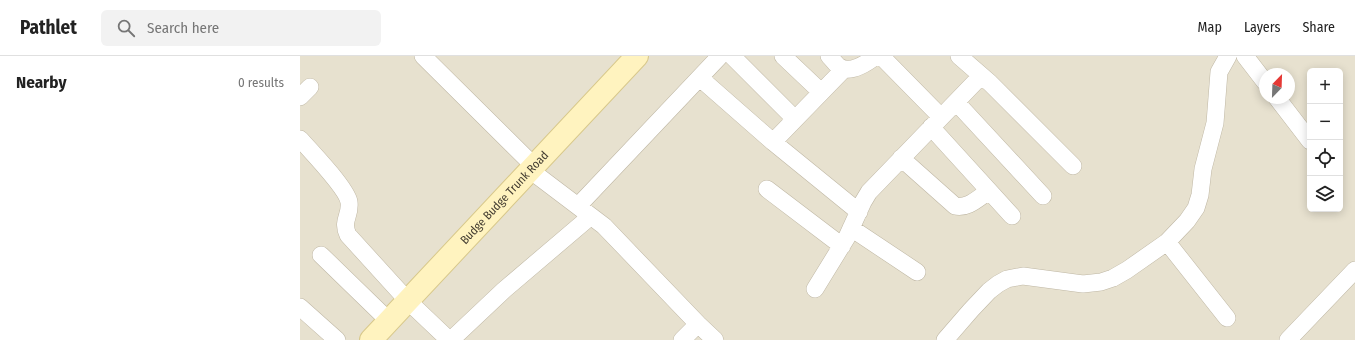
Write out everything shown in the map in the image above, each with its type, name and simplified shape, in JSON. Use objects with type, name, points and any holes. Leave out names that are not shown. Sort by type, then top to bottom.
[{"type":"main road","name":"Budge Budge Trunk Road","points":[[371,340],[637,56]]},
{"type":"street","points":[[423,56],[532,168],[615,236],[715,340]]},
{"type":"street","points":[[300,139],[325,166],[348,196],[350,203],[345,228],[348,235],[408,301],[450,340],[504,290],[584,211],[720,56]]},
{"type":"street","points":[[732,56],[795,119]]},
{"type":"street","points":[[783,56],[821,92]]},
{"type":"street","points":[[829,56],[844,69],[852,69],[868,62],[876,56]]},
{"type":"street","points":[[881,56],[936,122],[989,191],[1012,216]]},
{"type":"street","points":[[959,56],[1073,166]]},
{"type":"street","points":[[945,340],[989,291],[1007,279],[1023,276],[1083,284],[1101,282],[1127,270],[1167,242],[1187,221],[1196,208],[1215,123],[1219,72],[1228,56]]},
{"type":"street","points":[[1245,56],[1259,74]]},
{"type":"street","points":[[773,142],[844,69]]},
{"type":"street","points":[[815,289],[842,246],[869,192],[981,76]]},
{"type":"street","points":[[700,78],[773,142],[859,212]]},
{"type":"street","points":[[956,102],[1043,196]]},
{"type":"street","points":[[1282,104],[1309,140]]},
{"type":"street","points":[[901,158],[955,206],[961,207],[968,205],[989,191]]},
{"type":"street","points":[[767,189],[842,246]]},
{"type":"street","points":[[851,228],[917,272]]},
{"type":"street","points":[[1167,242],[1227,318]]},
{"type":"street","points":[[321,254],[389,321]]},
{"type":"street","points":[[1288,340],[1355,270]]},
{"type":"street","points":[[300,307],[337,340]]},
{"type":"street","points":[[682,340],[698,324]]},
{"type":"shaded area","points":[[300,56],[1355,56],[1355,340],[300,340]]}]
